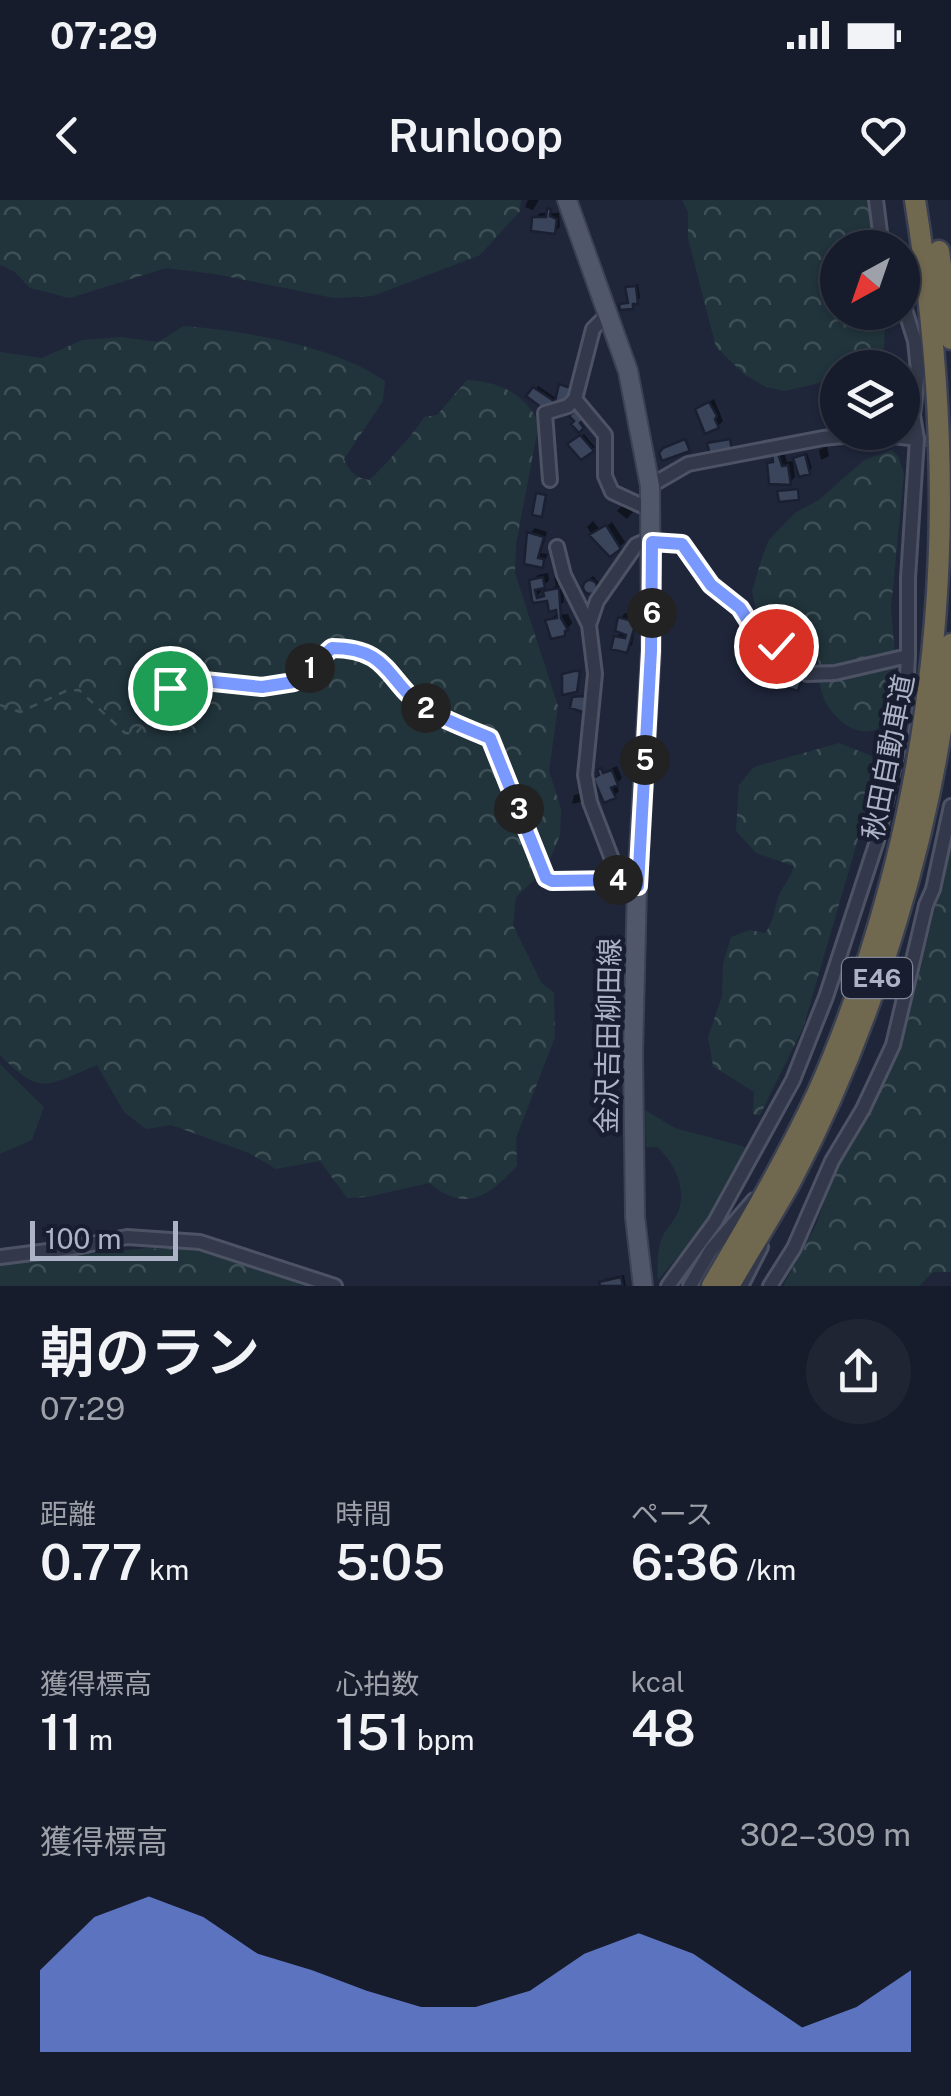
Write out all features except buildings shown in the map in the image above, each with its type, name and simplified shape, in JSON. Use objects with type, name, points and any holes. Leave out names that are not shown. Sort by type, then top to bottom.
[{"type":"highway","name":"秋田自動車道","points":[[712,1286],[784,1177],[850,1011],[880,921],[918,775],[936,657],[945,541],[944,436],[937,342],[915,200]]},
{"type":"highway","points":[[929,200],[951,340]]},
{"type":"highway","name":"秋田自動車道","points":[[729,1286],[850,1050],[895,926],[932,779],[951,644]]},
{"type":"main road","name":"金沢吉田柳田線","points":[[567,200],[632,387],[650,486],[651,651],[629,883],[635,1217],[643,1286]]},
{"type":"street","points":[[876,200],[880,230]]},
{"type":"street","points":[[550,480],[545,413],[568,406],[576,399],[593,328],[608,314]]},
{"type":"street","points":[[576,399],[603,429],[605,476],[612,492],[651,510]]},
{"type":"street","points":[[650,486],[688,464],[820,439]]},
{"type":"street","points":[[668,1286],[715,1222],[794,1080],[877,841],[905,715],[915,450]]},
{"type":"street","points":[[589,625],[597,601],[636,545],[652,540],[682,544],[711,585],[740,608],[749,622],[772,635],[779,657]]},
{"type":"street","points":[[557,547],[564,575],[589,625],[595,674],[586,774],[590,802],[629,883]]},
{"type":"street","points":[[807,674],[835,673],[908,656]]},
{"type":"street","points":[[770,1286],[794,1248],[832,1161],[892,1045],[951,806]]},
{"type":"street","points":[[690,1286],[711,1250],[784,1177]]},
{"type":"street","points":[[741,1286],[751,1270],[784,1177]]},
{"type":"street","points":[[0,1257],[128,1236],[200,1242],[335,1286]]},
{"type":"path","points":[[0,704],[20,712],[66,691],[79,690],[124,733],[134,734],[159,697],[170,688],[195,680],[262,687],[294,682],[332,648],[353,648],[372,654],[424,708],[490,738],[546,878],[629,883]]},
{"type":"green space","points":[[0,200],[521,200],[520,211],[480,255],[373,296],[334,298],[166,268],[70,298],[30,288],[15,272],[0,265]]},
{"type":"green space","points":[[682,200],[868,200],[874,230],[820,230],[820,330],[885,330],[884,350],[820,350],[820,382],[785,391],[766,387],[745,375],[716,347],[688,238],[688,212]]},
{"type":"green space","points":[[184,326],[261,336],[315,350],[341,358],[385,381],[383,401],[344,459],[353,473],[364,479],[374,476],[424,417],[437,415],[467,380],[510,391],[526,404],[539,423],[516,544],[515,573],[558,706],[549,771],[561,809],[560,835],[551,857],[516,897],[513,925],[541,982],[554,993],[555,1037],[516,1138],[517,1166],[496,1186],[476,1197],[454,1197],[429,1183],[347,1198],[320,1161],[276,1169],[249,1153],[171,1125],[146,1129],[124,1112],[97,1065],[45,1084],[26,1077],[0,1055],[0,352],[42,358],[82,340],[121,337],[158,342]]},
{"type":"green space","points":[[892,450],[904,473],[891,608],[898,695],[886,723],[866,731],[844,724],[834,714],[823,696],[817,653],[798,638],[775,628],[756,611],[752,591],[769,540],[795,513],[819,500],[864,460]]},
{"type":"green space","points":[[839,743],[872,756],[872,791],[803,1028],[760,1115],[753,1114],[754,1092],[713,1066],[708,1037],[722,996],[723,964],[731,937],[750,930],[765,933],[794,866],[756,853],[736,831],[739,785],[754,767]]},
{"type":"green space","points":[[951,841],[951,1272],[933,1272],[919,1286],[783,1286],[816,1225],[834,1175],[891,1064],[907,1024]]},
{"type":"green space","points":[[0,1064],[44,1107],[32,1140],[0,1154]]},
{"type":"green space","points":[[645,1110],[675,1128],[746,1147],[705,1225],[658,1280],[661,1240],[678,1212],[681,1194],[669,1161],[657,1147],[646,1147]]},
{"type":"green space","points":[[147,1248],[202,1251],[305,1286],[0,1286],[0,1263]]},
{"type":"tunnel","points":[[920,440],[951,446]]},
{"type":"route","points":[[170,688],[195,680],[262,687],[294,682],[332,648],[353,648],[372,654],[424,708],[490,738],[546,878],[620,880],[638,886],[651,651],[652,542],[682,544],[711,585],[740,608],[746,620],[769,632],[776,646]]}]
